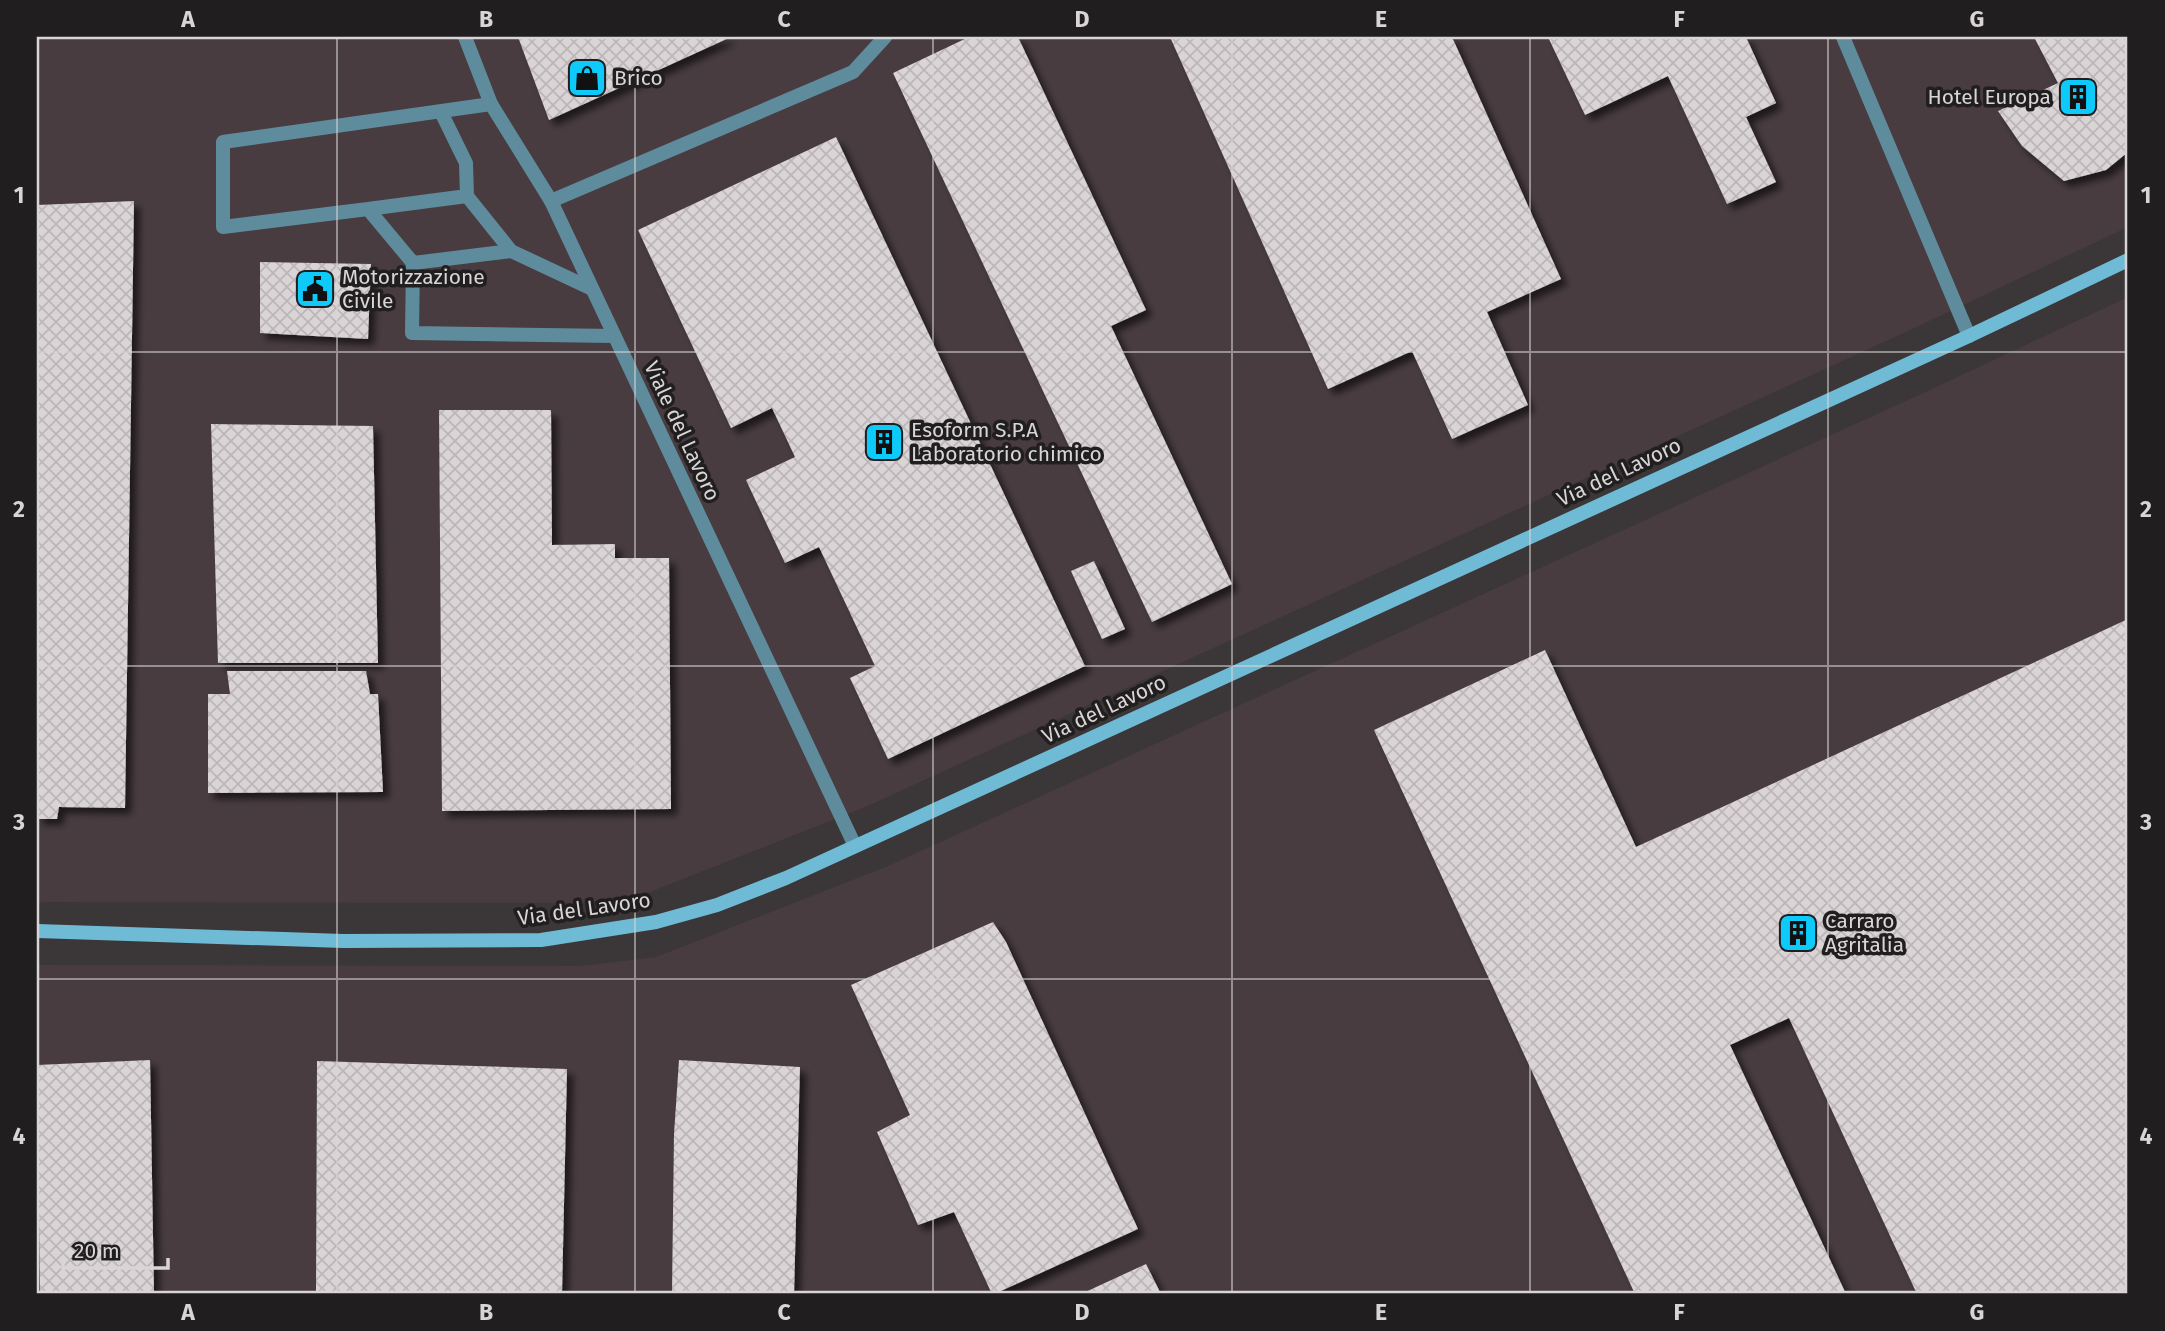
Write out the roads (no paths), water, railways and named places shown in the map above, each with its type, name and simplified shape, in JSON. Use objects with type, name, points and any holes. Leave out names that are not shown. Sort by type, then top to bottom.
[{"type":"main road","name":"Via del Lavoro","points":[[37,931],[343,941],[541,940],[656,922],[717,905],[786,878],[1969,336],[2128,260]]},
{"type":"street","name":"Viale del Lavoro","points":[[465,37],[491,104],[551,201],[855,846]]},
{"type":"street","points":[[551,201],[853,72],[884,37]]},
{"type":"street","points":[[1843,37],[1969,336]]},
{"type":"street","points":[[467,196],[223,227],[223,142],[491,104]]},
{"type":"street","points":[[441,112],[466,163],[467,196],[511,251],[592,289]]},
{"type":"street","points":[[368,209],[413,263],[412,333],[614,336]]},
{"type":"street","points":[[413,263],[511,251]]},
{"type":"place","name":"Brico","points":[[587,78]]},
{"type":"place","name":"Hotel Europa","points":[[2078,97]]},
{"type":"place","name":"Motorizzazione Civile","points":[[315,289]]},
{"type":"place","name":"Esoform S.P.A Laboratorio chimico","points":[[884,442]]},
{"type":"place","name":"Carraro Agritalia","points":[[1798,933]]}]
